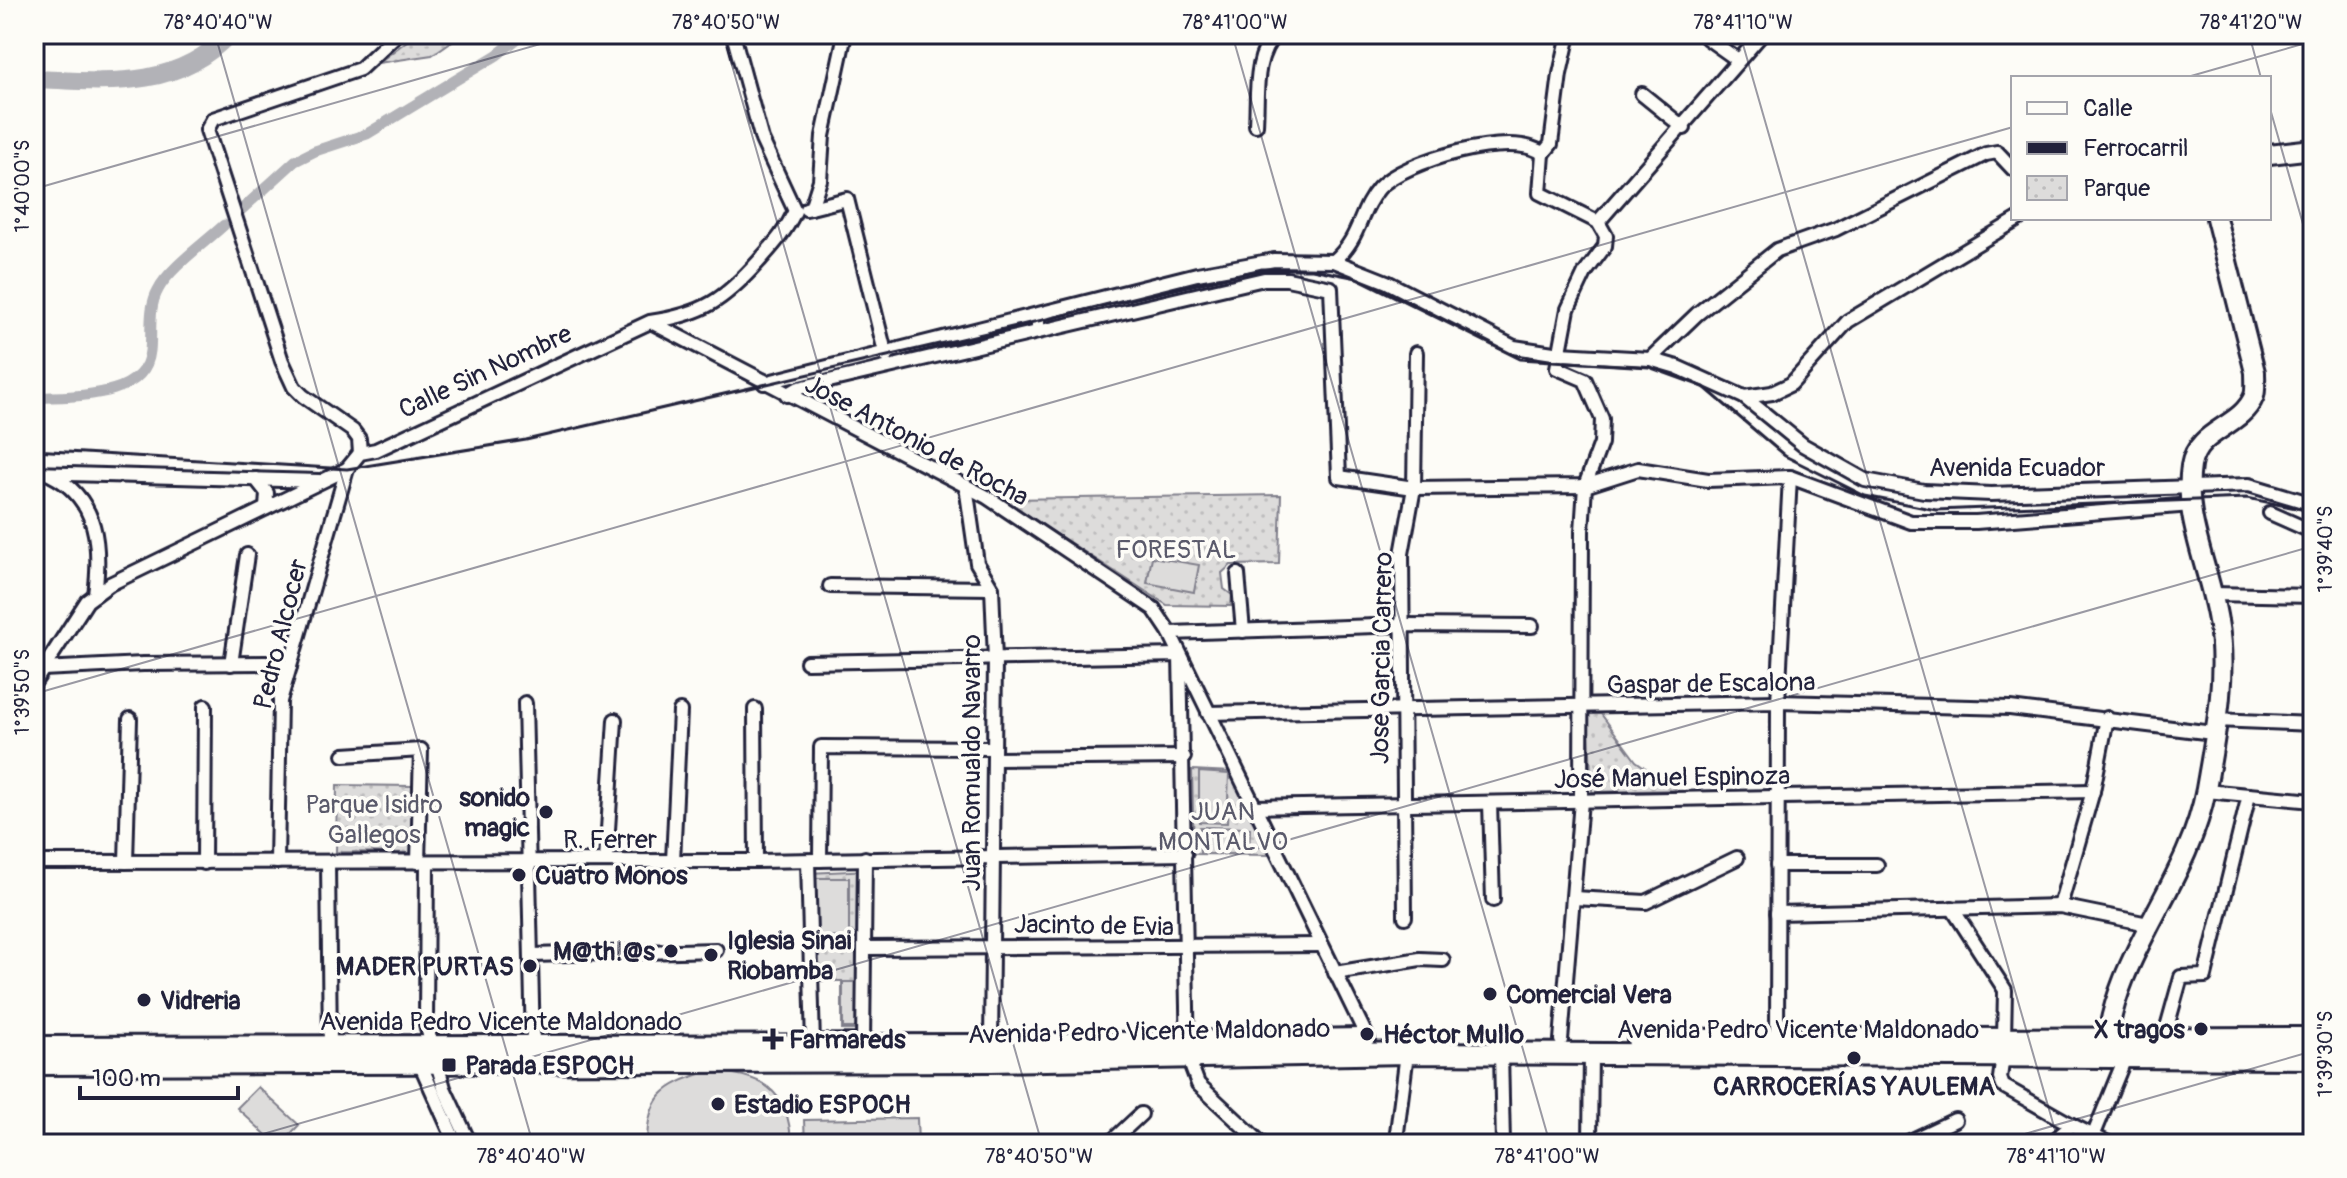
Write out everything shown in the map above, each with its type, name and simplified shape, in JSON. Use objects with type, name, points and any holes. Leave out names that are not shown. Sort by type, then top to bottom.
[{"type":"main road","name":"Avenida Pedro Vicente Maldonado","points":[[2117,1046],[2164,1038],[2313,1038]]},
{"type":"main road","name":"Avenida Pedro Vicente Maldonado","points":[[38,1060],[1187,1049],[1368,1039],[1777,1039],[2003,1048]]},
{"type":"main road","name":"Avenida Pedro Vicente Maldonado","points":[[38,1060],[330,1048],[425,1055],[533,1045],[991,1045],[1407,1053],[2117,1046],[2313,1058]]},
{"type":"street","points":[[34,683],[64,632],[95,595],[110,584],[347,469],[360,453],[359,439],[353,431],[294,387],[282,361],[207,130],[213,119],[360,69],[397,34]]},
{"type":"street","points":[[733,34],[762,140],[795,211],[847,199],[889,367]]},
{"type":"street","points":[[811,208],[820,180],[823,136],[845,34]]},
{"type":"street","points":[[1256,125],[1261,56],[1265,44],[1276,34]]},
{"type":"street","points":[[1561,1040],[1581,801],[1585,486],[1601,443],[1602,419],[1581,375],[1557,368],[1568,309],[1585,273],[1605,246],[1606,236],[1598,222],[1540,193],[1543,154],[1551,144],[1560,74],[1569,34]]},
{"type":"street","points":[[1598,222],[1684,128],[1762,34]]},
{"type":"street","points":[[1707,38],[1738,60]]},
{"type":"street","points":[[1642,94],[1684,128]]},
{"type":"street","points":[[764,383],[885,350],[1197,274],[1274,260],[1334,261],[1355,240],[1364,213],[1378,189],[1391,177],[1427,160],[1477,148],[1521,145],[1533,147],[1543,154]]},
{"type":"street","points":[[2271,154],[2313,149]]},
{"type":"street","points":[[1650,359],[1697,314],[1777,250],[1836,229],[1986,154],[1997,152],[2011,167]]},
{"type":"street","name":"Calle Sin Nombre","points":[[360,453],[376,450],[650,322],[682,318],[728,295],[787,229],[795,211]]},
{"type":"street","points":[[1744,397],[1772,393],[1791,384],[1848,321],[2017,220]]},
{"type":"street","points":[[2092,1140],[2117,1046],[2114,999],[2148,924],[2194,840],[2206,791],[2222,649],[2190,496],[2192,462],[2204,438],[2243,412],[2254,395],[2255,372],[2217,220]]},
{"type":"street","name":"Avenida Ecuador","points":[[1334,261],[1387,282],[1514,347],[1560,354],[1650,359],[1677,367],[1744,397],[1803,445],[1865,480],[1924,491],[1991,494],[2190,496],[2249,485],[2313,504]]},
{"type":"street","points":[[787,395],[799,388],[1038,331],[1264,279],[1287,279],[1331,288],[1339,477],[1414,488],[1585,486],[1638,469],[1708,480],[1790,477],[1911,522],[1976,522],[2190,496]]},
{"type":"street","points":[[1038,314],[1038,331]]},
{"type":"street","name":"Jose Antonio de Rocha","points":[[650,322],[966,486],[1154,609],[1170,633],[1368,1039]]},
{"type":"street","name":"Jose Garcia Carrero","points":[[1405,917],[1402,554],[1414,488],[1416,353]]},
{"type":"street","name":"Pedro Alcocer","points":[[277,862],[280,701],[347,469]]},
{"type":"street","points":[[39,472],[321,481]]},
{"type":"street","points":[[39,472],[67,483],[92,517],[98,540],[95,595]]},
{"type":"street","points":[[1777,1039],[1778,702],[1790,477]]},
{"type":"street","points":[[256,479],[267,493],[266,508]]},
{"type":"street","name":"Juan Romualdo Navarro","points":[[966,486],[977,563],[992,588],[995,659],[991,1045]]},
{"type":"street","points":[[2270,513],[2313,532]]},
{"type":"street","points":[[231,664],[247,555]]},
{"type":"street","points":[[1238,574],[1243,631]]},
{"type":"street","points":[[830,586],[992,588]]},
{"type":"street","points":[[2212,594],[2313,596]]},
{"type":"street","points":[[1170,633],[1404,625],[1532,626]]},
{"type":"street","points":[[807,662],[1180,655],[1187,1049],[1198,1084],[1255,1142]]},
{"type":"street","points":[[42,669],[231,664],[290,667]]},
{"type":"street","name":"Gaspar de Escalona","points":[[1208,713],[1402,712],[1778,702],[2010,708],[2214,726],[2313,724]]},
{"type":"street","points":[[525,703],[533,1045]]},
{"type":"street","points":[[204,863],[205,706]]},
{"type":"street","points":[[755,709],[756,861]]},
{"type":"street","points":[[673,861],[680,711]]},
{"type":"street","points":[[2060,906],[2093,791],[2107,718]]},
{"type":"street","points":[[126,862],[130,719]]},
{"type":"street","points":[[606,861],[615,720]]},
{"type":"street","points":[[813,1045],[814,861],[821,747],[1184,757]]},
{"type":"street","points":[[344,755],[348,752],[421,750],[425,1055],[463,1142]]},
{"type":"street","name":"José Manuel Espinoza","points":[[1253,807],[2093,791]]},
{"type":"street","points":[[2206,791],[2313,801]]},
{"type":"street","points":[[2164,1038],[2181,977],[2205,976],[2249,795]]},
{"type":"street","points":[[1490,803],[1493,900]]},
{"type":"street","name":"R. Ferrer","points":[[34,862],[814,861],[993,855],[1185,854]]},
{"type":"street","points":[[863,1045],[865,858]]},
{"type":"street","points":[[1574,898],[1646,902],[1737,858]]},
{"type":"street","points":[[328,862],[330,1048]]},
{"type":"street","points":[[1777,865],[1877,865]]},
{"type":"street","points":[[1777,913],[2060,906],[2148,924]]},
{"type":"street","points":[[1952,908],[2005,990],[2000,1078],[2003,1086],[2072,1125],[2092,1140],[2110,1144]]},
{"type":"street","name":"Jacinto de Evia","points":[[865,948],[1321,945]]},
{"type":"street","points":[[532,955],[716,950]]},
{"type":"street","points":[[1335,973],[1420,959],[1443,960]]},
{"type":"street","points":[[1392,1144],[1396,1140],[1407,1053]]},
{"type":"street","points":[[1501,1053],[1503,1144]]},
{"type":"street","points":[[1590,1144],[1591,1053]]},
{"type":"street","points":[[1109,1144],[1141,1114]]},
{"type":"street","points":[[1904,1144],[1955,1120]]},
{"type":"street","points":[[2050,1144],[2072,1125]]},
{"type":"green space","points":[[416,34],[462,34],[432,55],[378,63]]},
{"type":"green space","name":"FORESTAL","points":[[1281,495],[1279,564],[1231,565],[1222,573],[1224,589],[1232,595],[1231,606],[1167,605],[1002,499]]},
{"type":"green space","points":[[1152,557],[1199,565],[1194,592],[1147,583]]},
{"type":"green space","points":[[1588,714],[1601,714],[1636,761],[1677,790],[1592,792]]},
{"type":"green space","name":"JUAN MONTALVO","points":[[1192,770],[1231,772],[1269,855],[1194,854]]},
{"type":"green space","points":[[1199,772],[1229,774],[1227,823],[1199,822]]},
{"type":"green space","name":"Parque Isidro Gallegos","points":[[337,785],[413,786],[412,853],[336,852]]},
{"type":"green space","points":[[1200,827],[1250,828],[1249,854],[1200,854]]},
{"type":"green space","points":[[870,870],[870,1030],[842,1030],[842,981],[812,981],[809,873]]},
{"type":"green space","points":[[814,878],[849,878],[849,937],[814,938]]},
{"type":"green space","points":[[843,982],[868,982],[866,1028],[843,1028]]},
{"type":"green space","name":"Estadio ESPOCH","points":[[707,1072],[742,1076],[768,1087],[785,1110],[791,1144],[647,1144],[650,1115],[660,1095],[679,1082]]},
{"type":"green space","points":[[258,1087],[299,1125],[281,1144],[276,1144],[237,1108]]},
{"type":"green space","points":[[917,1118],[918,1144],[805,1144],[804,1120]]},
{"type":"waterway","points":[[34,79],[112,81],[162,74],[186,66],[229,34]]},
{"type":"waterway","points":[[240,211],[295,161],[367,134],[497,55],[523,34]]},
{"type":"waterway","points":[[34,398],[103,392],[135,379],[145,367],[150,351],[152,312],[158,290],[179,265],[224,225]]},
{"type":"railway","points":[[34,450],[347,469],[526,440],[1262,269],[1312,269],[1357,278],[1520,359],[1649,367],[1704,387],[1785,456],[1865,496],[1936,510],[2247,498],[2301,509],[2313,518]]},
{"type":"place","name":"sonido magic","points":[[546,812]]},
{"type":"place","name":"Cuatro Monos","points":[[519,875]]},
{"type":"place","name":"M@th!@s","points":[[671,951]]},
{"type":"place","name":"Iglesia Sinai Riobamba","points":[[711,955]]},
{"type":"place","name":"MADER PURTAS","points":[[530,966]]},
{"type":"place","name":"Comercial Vera","points":[[1490,994]]},
{"type":"place","name":"Vidreria","points":[[144,1000]]},
{"type":"place","name":"X tragos","points":[[2201,1029]]},
{"type":"place","name":"Héctor Mullo","points":[[1367,1034]]},
{"type":"place","name":"Farmareds","points":[[773,1039]]},
{"type":"place","name":"CARROCERÍAS YAULEMA","points":[[1854,1058]]},
{"type":"place","name":"Parada ESPOCH","points":[[449,1065]]},
{"type":"place","name":"Estadio ESPOCH","points":[[718,1104]]}]
